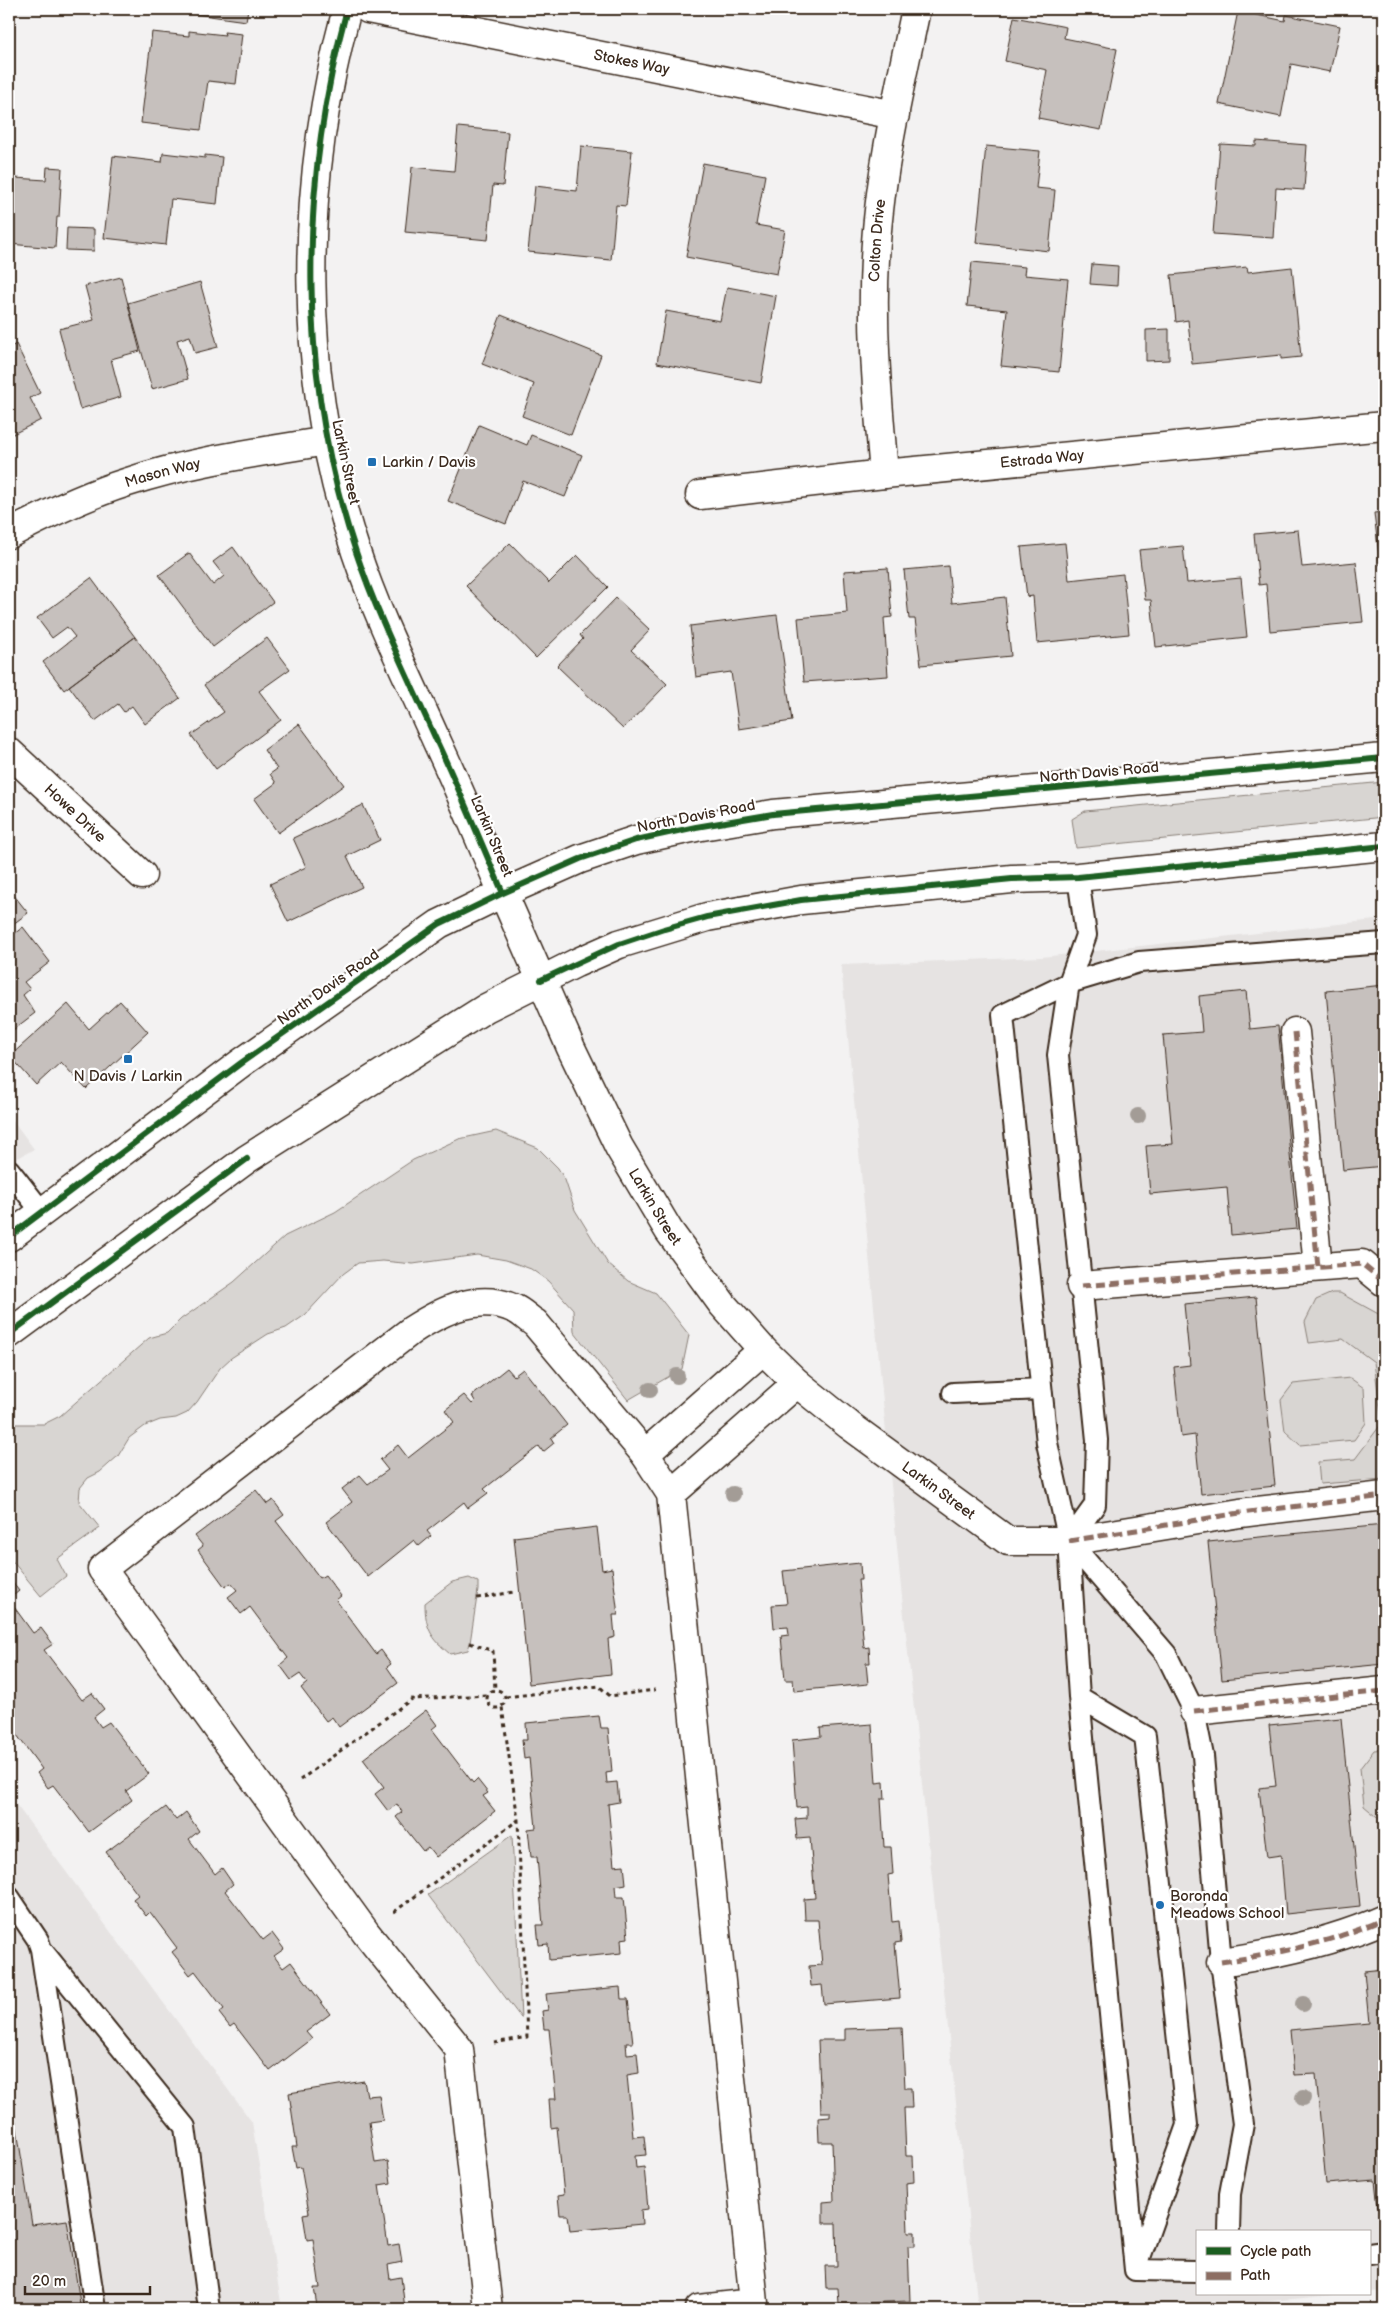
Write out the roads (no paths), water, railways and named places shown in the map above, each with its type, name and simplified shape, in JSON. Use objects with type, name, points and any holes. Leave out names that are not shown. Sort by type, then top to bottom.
[{"type":"main road","name":"Larkin Street","points":[[347,9],[322,121],[312,217],[310,262],[314,348],[327,441],[346,520],[365,579],[593,1096],[643,1190],[669,1231],[723,1305],[763,1350],[798,1383],[849,1425],[1008,1541],[1069,1541],[1240,1513],[1384,1496]]},
{"type":"main road","name":"Stokes Way","points":[[368,9],[895,115]]},
{"type":"main road","name":"Colton Drive","points":[[884,474],[875,364],[873,297],[879,209],[916,9]]},
{"type":"main road","name":"Estrada Way","points":[[700,495],[884,474],[1384,426]]},
{"type":"main road","name":"Mason Way","points":[[9,534],[58,509],[129,481],[207,461],[327,441]]},
{"type":"main road","name":"Howe Drive","points":[[9,752],[142,875]]},
{"type":"main road","name":"North Davis Road","points":[[9,1237],[241,1063],[439,924],[502,893],[580,859],[636,840],[696,827],[773,814],[1384,758]]},
{"type":"main road","points":[[9,1334],[247,1159],[486,1008],[619,944],[664,929],[725,913],[800,900],[1012,879],[1078,876],[1384,846]]},
{"type":"main road","points":[[1295,1032],[1318,1267]]},
{"type":"main road","points":[[1081,1286],[1362,1264],[1384,1282]]},
{"type":"main road","points":[[488,2309],[458,2049],[366,1933],[102,1569],[412,1330],[440,1312],[467,1303],[491,1302],[516,1309],[534,1323],[645,1454],[671,1494],[754,2303],[699,2309]]},
{"type":"main road","points":[[645,1454],[763,1350]]},
{"type":"main road","points":[[671,1494],[798,1383]]},
{"type":"main road","points":[[1194,1710],[1384,1691]]},
{"type":"main road","points":[[1221,1962],[1259,1956],[1350,1934],[1384,1919]]},
{"type":"lane","points":[[1069,1541],[1095,1505],[1098,1440],[1058,1055],[1070,983],[1086,935],[1078,876]]},
{"type":"lane","points":[[1135,2270],[1079,1697],[1069,1541],[1047,1443],[1040,1389],[1003,1015],[1070,983],[1138,962],[1384,943]]},
{"type":"lane","points":[[9,1170],[42,1212]]},
{"type":"lane","points":[[953,1393],[1040,1389]]},
{"type":"lane","points":[[1069,1541],[1166,1654],[1194,1710],[1204,1756],[1221,1962],[1243,2124],[1230,2194],[1229,2230]]},
{"type":"lane","points":[[1079,1697],[1145,1736],[1187,2125],[1135,2270]]},
{"type":"lane","points":[[9,1897],[38,1940],[41,1950],[95,2309]]},
{"type":"lane","points":[[41,1950],[185,2127],[209,2309]]},
{"type":"lane","points":[[1370,2254],[1384,2252]]},
{"type":"lane","points":[[1135,2270],[1196,2271]]},
{"type":"place","name":"Larkin / Davis","points":[[372,462]]},
{"type":"place","name":"N Davis / Larkin","points":[[128,1059]]},
{"type":"place","name":"Boronda Meadows School","points":[[1160,1905]]}]
